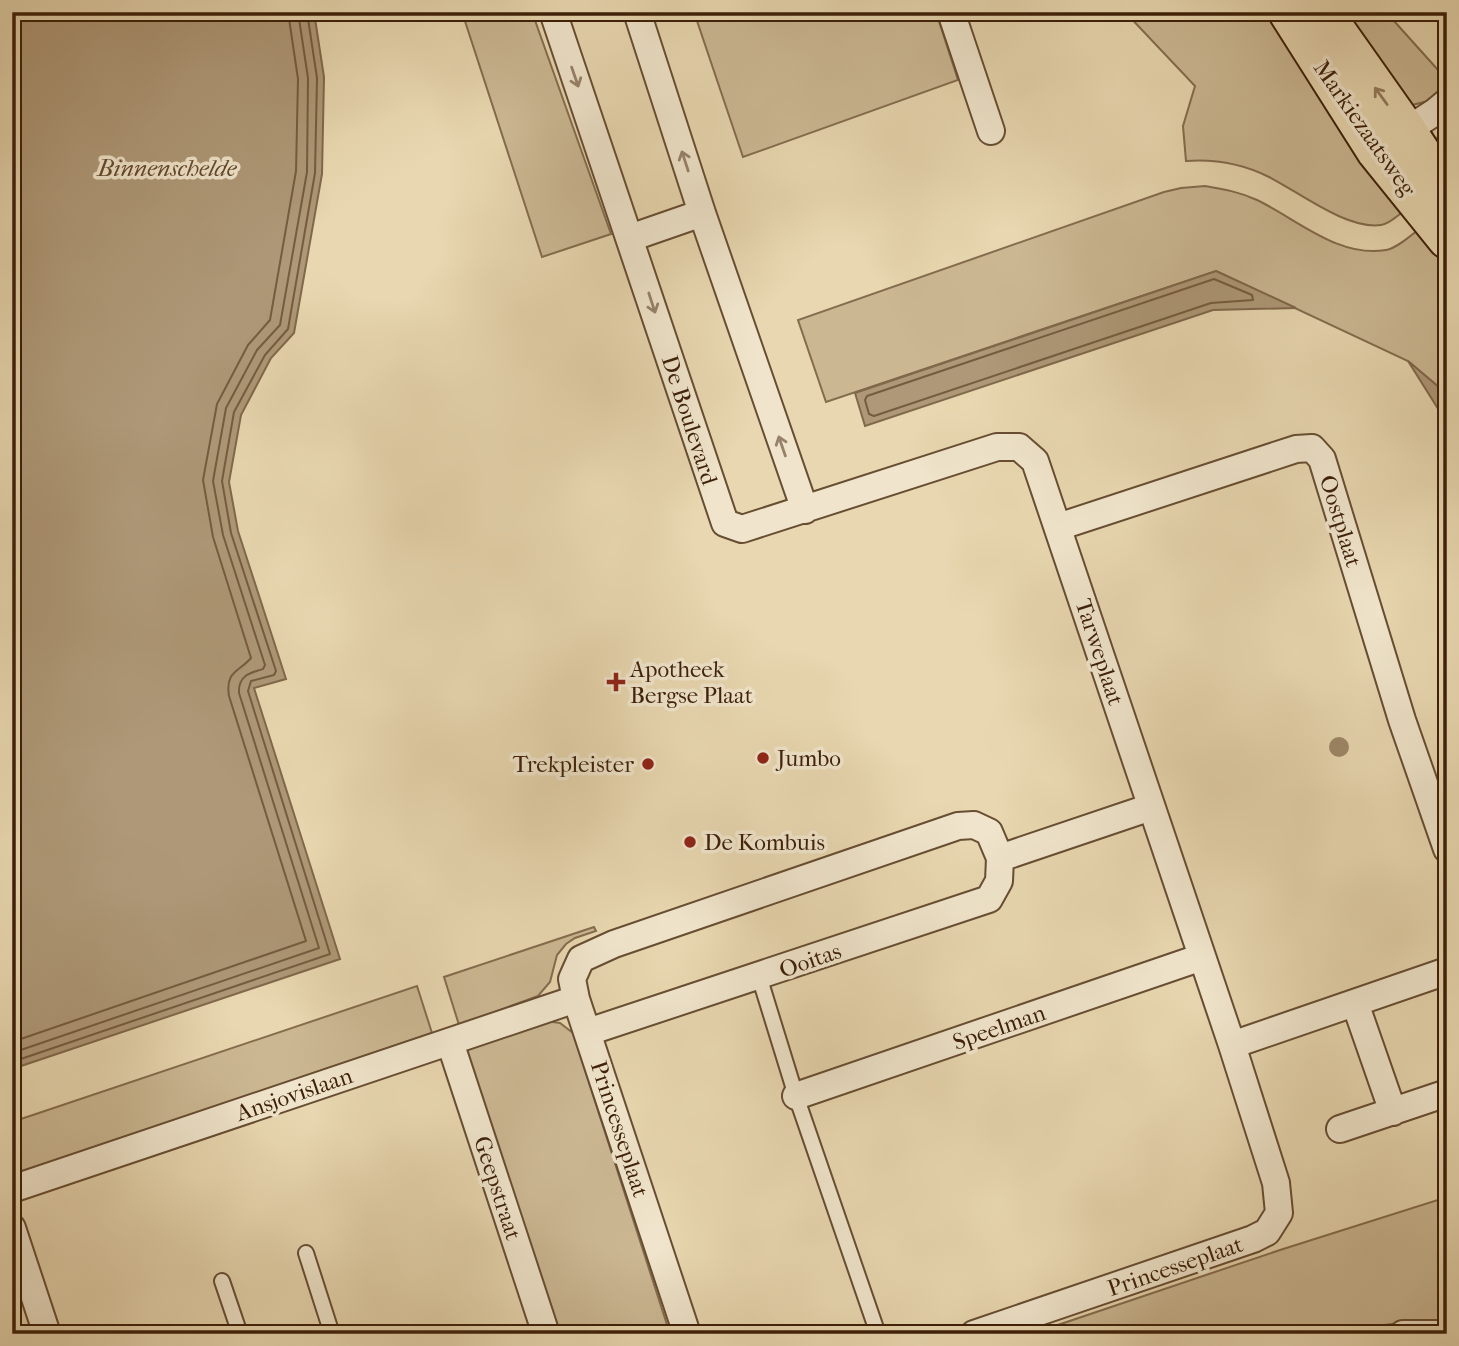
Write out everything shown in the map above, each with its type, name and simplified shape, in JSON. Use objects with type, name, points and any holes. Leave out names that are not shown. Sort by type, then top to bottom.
[{"type":"main road","name":"Markiezaatsweg","points":[[1288,12],[1392,141],[1447,193]]},
{"type":"main road","name":"Markiezaatsweg","points":[[1323,12],[1447,239]]},
{"type":"street","name":"De Boulevard","points":[[552,12],[725,523],[742,529],[836,500]]},
{"type":"street","points":[[637,12],[702,213],[805,510]]},
{"type":"street","points":[[951,12],[991,131]]},
{"type":"street","points":[[1392,141],[1447,102]]},
{"type":"street","points":[[630,238],[702,213]]},
{"type":"street","name":"Tarweplaat","points":[[836,500],[997,447],[1019,447],[1035,461],[1231,1045]]},
{"type":"street","name":"Oostplaat","points":[[1058,527],[1296,449],[1312,448],[1322,459],[1402,720],[1447,849]]},
{"type":"street","points":[[1000,858],[1151,807]]},
{"type":"street","name":"Princesseplaat","points":[[687,1334],[576,999],[572,979],[580,959],[614,944],[958,826],[974,825],[989,832],[1000,858]]},
{"type":"street","name":"Ooitas","points":[[588,1032],[989,900],[999,881],[1000,858]]},
{"type":"street","name":"Speelman","points":[[796,1096],[1202,957]]},
{"type":"street","points":[[1231,1045],[1447,971]]},
{"type":"street","name":"Ansjovislaan","points":[[12,1189],[576,999]]},
{"type":"street","points":[[1355,1003],[1392,1112]]},
{"type":"street","name":"Geepstraat","points":[[450,1042],[546,1334]]},
{"type":"street","name":"Princesseplaat","points":[[974,1334],[1028,1325],[1253,1239],[1267,1231],[1279,1213],[1276,1183],[1231,1045]]},
{"type":"street","points":[[1340,1129],[1447,1093]]},
{"type":"street","points":[[12,1228],[47,1334]]},
{"type":"street","points":[[1403,1334],[1444,1334]]},
{"type":"lane","points":[[760,976],[796,1096],[878,1334]]},
{"type":"lane","points":[[306,1253],[332,1334]]},
{"type":"lane","points":[[222,1281],[240,1334]]},
{"type":"shaded area","points":[[462,12],[532,12],[611,234],[542,257]]},
{"type":"shaded area","points":[[694,12],[936,12],[958,80],[743,157]]},
{"type":"shaded area","points":[[1125,12],[1269,12],[1408,208],[1381,225],[1353,222],[1249,169],[1218,162],[1186,161],[1183,126],[1195,86]]},
{"type":"shaded area","points":[[1337,12],[1386,12],[1447,80],[1447,88],[1432,100],[1412,105]]},
{"type":"shaded area","points":[[1447,123],[1447,173],[1436,141]]},
{"type":"shaded area","points":[[1205,186],[1251,197],[1318,235],[1351,248],[1368,251],[1391,249],[1422,227],[1447,261],[1447,394],[1408,361],[1216,271],[826,402],[798,320],[1164,192]]},
{"type":"shaded area","points":[[594,927],[596,931],[575,938],[557,955],[550,982],[538,996],[459,1025],[444,977]]},
{"type":"shaded area","points":[[417,986],[432,1033],[12,1175],[12,1122]]},
{"type":"shaded area","points":[[546,1021],[560,1023],[573,1033],[670,1334],[559,1334],[464,1049]]},
{"type":"shaded area","points":[[1447,1197],[1447,1323],[1398,1323],[1349,1334],[1051,1334],[1049,1328]]},
{"type":"water","name":"Binnenschelde","points":[[12,12],[314,12],[324,77],[322,174],[294,333],[271,358],[241,415],[229,482],[238,531],[286,679],[254,688],[340,959],[12,1069]]},
{"type":"water","points":[[1216,271],[1296,308],[1213,310],[865,426],[855,393]]},
{"type":"water","points":[[1408,361],[1447,394],[1447,423]]},
{"type":"place","name":"Apotheek Bergse Plaat","points":[[616,682]]},
{"type":"place","name":"Jumbo","points":[[763,758]]},
{"type":"place","name":"Trekpleister","points":[[648,764]]},
{"type":"place","name":"De Kombuis","points":[[690,842]]}]
